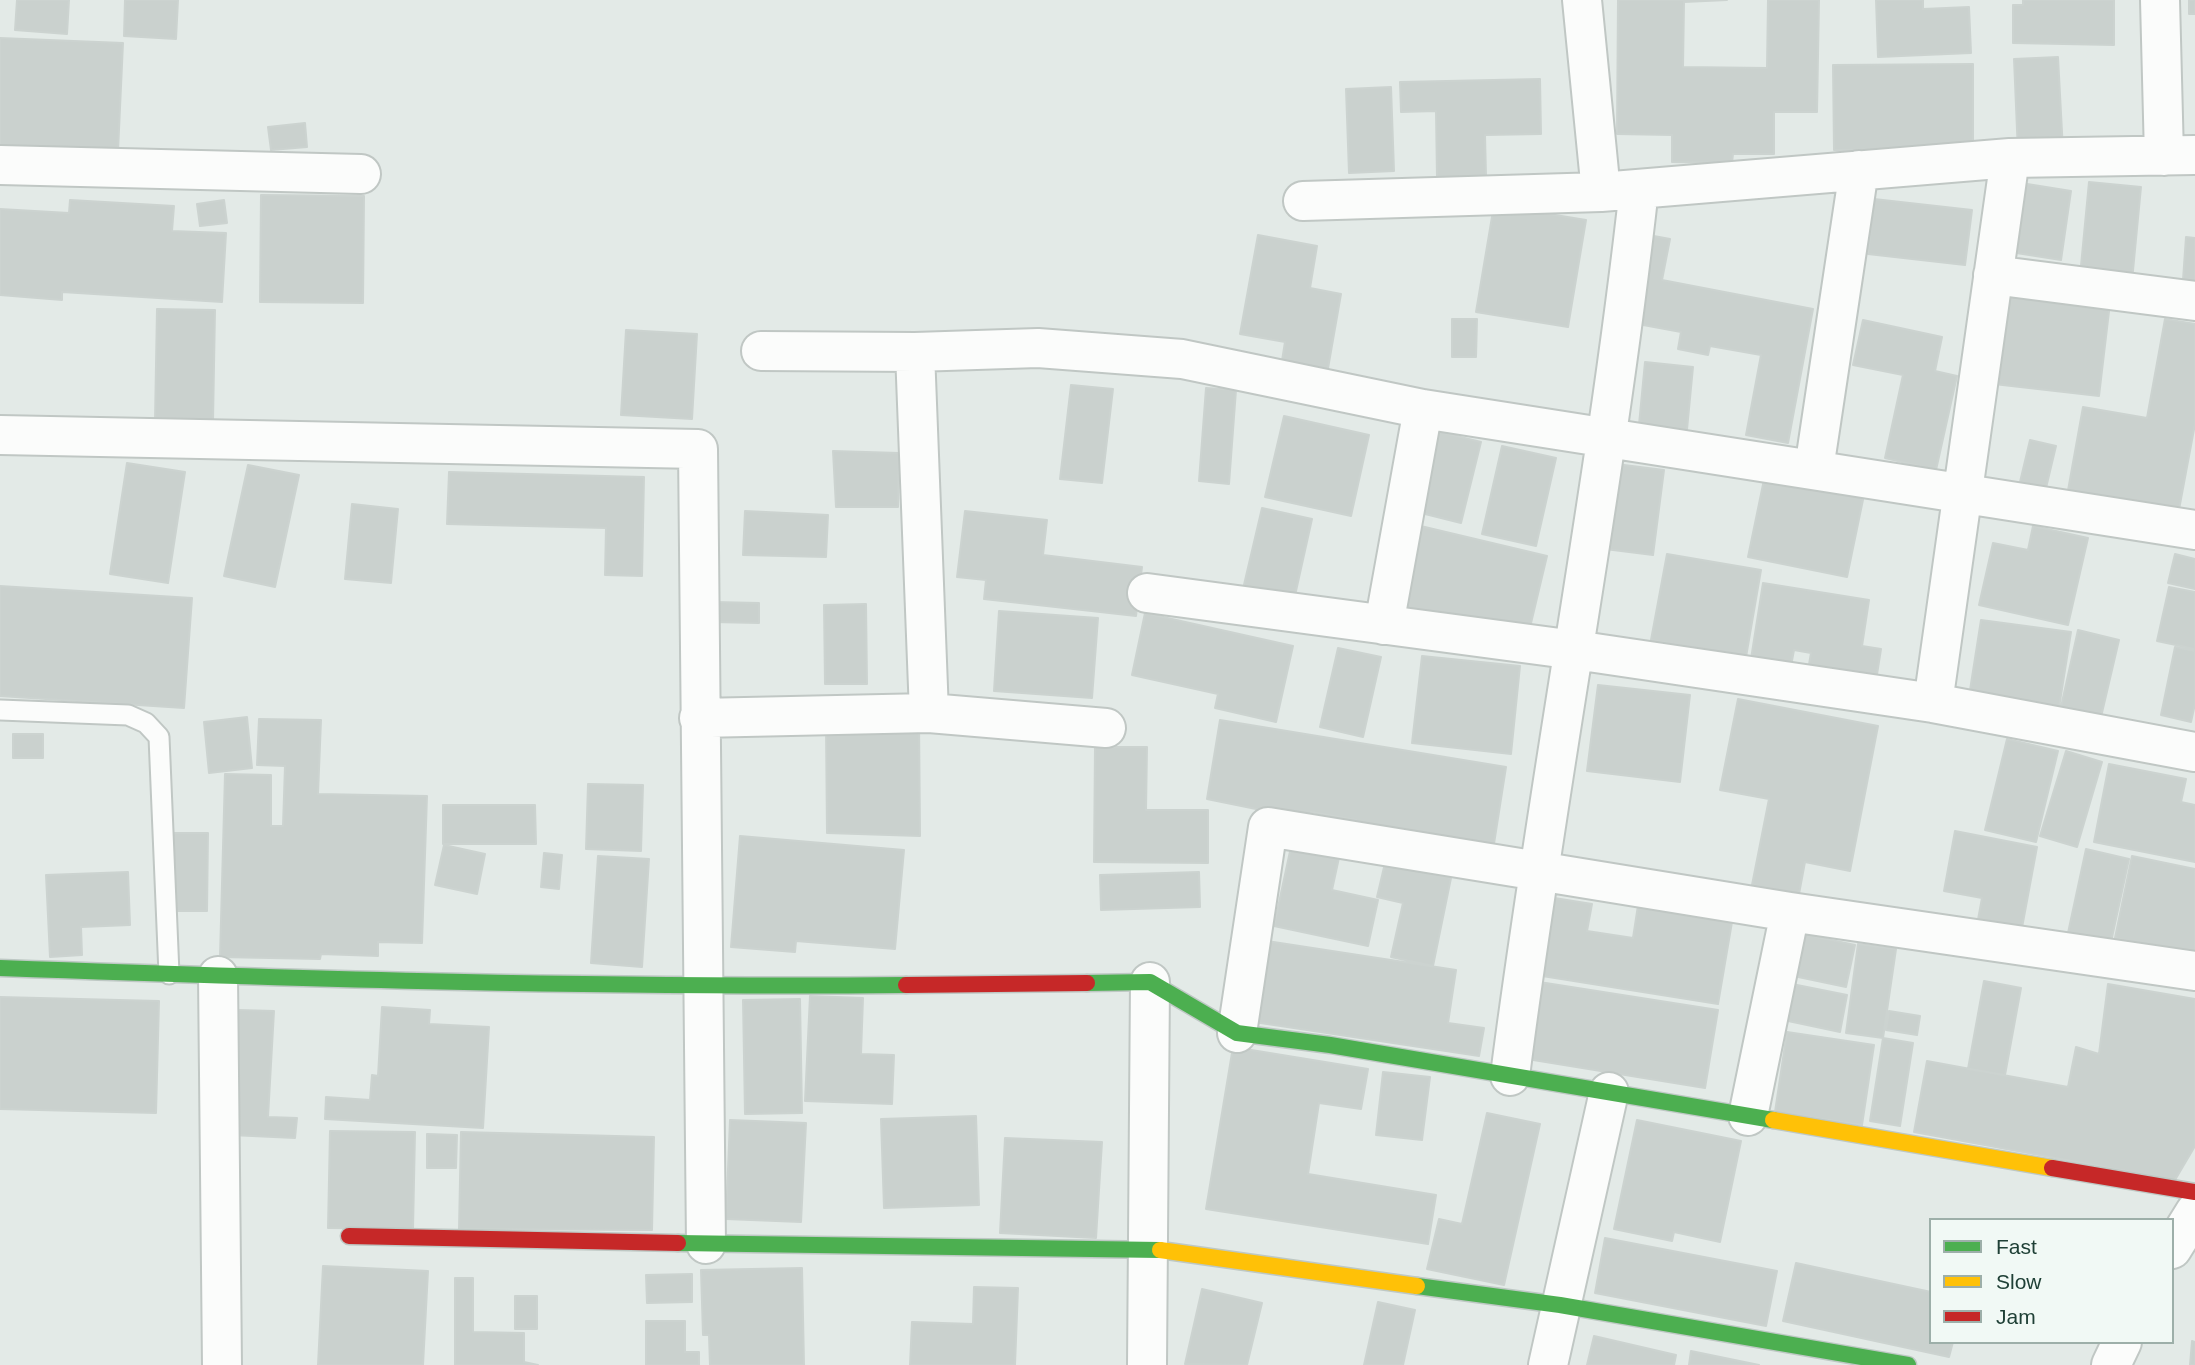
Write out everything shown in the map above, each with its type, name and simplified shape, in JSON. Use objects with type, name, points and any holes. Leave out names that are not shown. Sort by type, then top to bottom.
[{"type":"street","points":[[1582,0],[1601,192]]},
{"type":"street","points":[[1303,201],[1601,192],[2010,158],[2179,156],[2160,0]]},
{"type":"street","points":[[1933,703],[2010,158]]},
{"type":"street","points":[[0,165],[361,174]]},
{"type":"street","points":[[1814,469],[1859,170]]},
{"type":"street","points":[[1510,1076],[1525,963],[1607,438],[1639,189]]},
{"type":"street","points":[[1993,275],[2195,301]]},
{"type":"street","points":[[761,351],[915,352],[1038,348],[1182,359],[1423,409],[2195,530]]},
{"type":"street","points":[[915,352],[929,712]]},
{"type":"street","points":[[1384,625],[1423,409]]},
{"type":"street","points":[[0,435],[698,449],[701,984],[706,1244]]},
{"type":"street","points":[[1147,593],[1575,650],[1933,703],[2195,752]]},
{"type":"street","points":[[699,718],[929,712],[1106,728]]},
{"type":"street","points":[[1237,1033],[1268,827],[1790,912],[2195,971]]},
{"type":"street","points":[[1748,1116],[1790,912]]},
{"type":"street","points":[[0,968],[218,976],[701,984],[1150,982],[1237,1033],[1609,1092],[2195,1192]]},
{"type":"street","points":[[218,976],[222,1365]]},
{"type":"street","points":[[1147,1365],[1150,982]]},
{"type":"street","points":[[1548,1365],[1609,1092]]},
{"type":"street","points":[[2174,1246],[2195,1212]]},
{"type":"street","points":[[349,1236],[706,1244],[1150,1249],[1560,1305],[1908,1365]]},
{"type":"street","points":[[2110,1365],[2121,1344]]},
{"type":"lane","points":[[0,710],[128,715],[146,723],[159,737],[169,974]]},
{"type":"building","points":[[17,0],[69,0],[67,34],[15,30]]},
{"type":"building","points":[[125,0],[178,0],[176,39],[124,36]]},
{"type":"building","points":[[1618,0],[1727,0],[1684,2],[1683,67],[1767,68],[1768,0],[1819,0],[1817,112],[1774,112],[1774,154],[1733,154],[1732,163],[1672,162],[1672,135],[1617,134]]},
{"type":"building","points":[[1876,0],[1923,0],[1923,9],[1969,7],[1971,53],[1878,57]]},
{"type":"building","points":[[2023,0],[2114,0],[2114,45],[2013,43],[2013,5],[2023,5]]},
{"type":"building","points":[[2189,0],[2195,0],[2195,14],[2189,14]]},
{"type":"building","points":[[0,38],[123,43],[118,151],[0,146]]},
{"type":"building","points":[[2058,57],[2063,151],[2018,153],[2014,59]]},
{"type":"building","points":[[1973,64],[1973,149],[1834,150],[1833,65]]},
{"type":"building","points":[[1540,79],[1541,134],[1485,135],[1486,176],[1437,178],[1436,111],[1401,112],[1400,82]]},
{"type":"building","points":[[1391,87],[1394,171],[1349,173],[1346,89]]},
{"type":"building","points":[[305,123],[307,147],[271,150],[268,127]]},
{"type":"building","points":[[2089,182],[2141,187],[2132,281],[2080,276]]},
{"type":"building","points":[[2021,183],[2071,191],[2061,260],[2010,252]]},
{"type":"building","points":[[261,195],[364,196],[363,303],[260,302]]},
{"type":"building","points":[[1874,199],[1972,210],[1965,265],[1868,254]]},
{"type":"building","points":[[70,200],[174,206],[172,231],[226,233],[222,302],[62,292],[62,300],[0,295],[0,209],[69,213]]},
{"type":"building","points":[[224,200],[227,223],[200,226],[197,204]]},
{"type":"building","points":[[1494,205],[1586,220],[1568,327],[1476,312]]},
{"type":"building","points":[[1643,234],[1670,239],[1662,280],[1813,309],[1788,443],[1746,435],[1761,355],[1710,346],[1708,355],[1678,349],[1681,332],[1627,322]]},
{"type":"building","points":[[1258,235],[1317,246],[1310,288],[1341,294],[1327,374],[1281,367],[1285,342],[1240,334]]},
{"type":"building","points":[[2186,237],[2195,238],[2195,294],[2182,294]]},
{"type":"building","points":[[2006,291],[2110,303],[2099,396],[1994,384]]},
{"type":"building","points":[[157,309],[215,310],[213,421],[155,421]]},
{"type":"building","points":[[1452,319],[1477,319],[1476,357],[1452,357]]},
{"type":"building","points":[[2165,319],[2195,324],[2195,424],[2178,515],[2067,496],[2083,407],[2147,418]]},
{"type":"building","points":[[1863,320],[1942,337],[1935,371],[1957,376],[1936,470],[1885,458],[1903,375],[1853,365]]},
{"type":"building","points":[[626,330],[697,334],[692,419],[621,415]]},
{"type":"building","points":[[1645,362],[1693,367],[1686,440],[1638,435]]},
{"type":"building","points":[[1071,385],[1113,389],[1102,483],[1060,479]]},
{"type":"building","points":[[1206,388],[1236,390],[1229,484],[1199,481]]},
{"type":"building","points":[[1284,416],[1369,435],[1351,516],[1265,497]]},
{"type":"building","points":[[1436,431],[1481,442],[1461,523],[1417,512]]},
{"type":"building","points":[[2030,440],[2056,446],[2046,488],[2020,482]]},
{"type":"building","points":[[1502,446],[1556,458],[1536,546],[1482,534]]},
{"type":"building","points":[[833,451],[899,453],[898,507],[836,507]]},
{"type":"building","points":[[127,463],[185,472],[168,583],[110,574]]},
{"type":"building","points":[[1616,464],[1664,470],[1653,555],[1605,549]]},
{"type":"building","points":[[248,465],[299,475],[275,587],[224,576]]},
{"type":"building","points":[[1766,470],[1865,490],[1847,577],[1748,557]]},
{"type":"building","points":[[449,472],[644,477],[642,576],[605,575],[606,528],[447,524]]},
{"type":"building","points":[[352,504],[398,509],[391,583],[345,579]]},
{"type":"building","points":[[1262,508],[1312,519],[1294,600],[1243,589]]},
{"type":"building","points":[[745,511],[828,515],[826,557],[743,555]]},
{"type":"building","points":[[965,511],[1047,520],[1043,555],[1142,567],[1136,616],[984,599],[986,580],[957,577]]},
{"type":"building","points":[[1408,523],[1547,556],[1527,640],[1391,606]]},
{"type":"building","points":[[2033,526],[2088,538],[2068,625],[1979,605],[1993,543],[2028,550]]},
{"type":"building","points":[[1667,554],[1761,570],[1746,657],[1651,640]]},
{"type":"building","points":[[2175,554],[2195,559],[2195,589],[2168,583]]},
{"type":"building","points":[[1763,583],[1869,600],[1862,646],[1881,649],[1875,687],[1807,676],[1811,653],[1794,650],[1791,666],[1751,659]]},
{"type":"building","points":[[0,586],[192,598],[184,708],[0,696]]},
{"type":"building","points":[[2169,587],[2195,592],[2195,649],[2157,641]]},
{"type":"building","points":[[714,602],[759,603],[759,623],[713,622]]},
{"type":"building","points":[[866,604],[867,684],[825,684],[824,605]]},
{"type":"building","points":[[999,611],[1098,618],[1092,698],[994,691]]},
{"type":"building","points":[[1145,613],[1293,646],[1276,722],[1215,708],[1218,694],[1132,675]]},
{"type":"building","points":[[1981,620],[2071,632],[2058,714],[1968,703]]},
{"type":"building","points":[[2078,630],[2119,640],[2101,717],[2061,707]]},
{"type":"building","points":[[2175,647],[2195,651],[2195,704],[2191,722],[2161,715]]},
{"type":"building","points":[[1338,648],[1381,657],[1363,737],[1320,727]]},
{"type":"building","points":[[1422,656],[1520,666],[1511,754],[1412,743]]},
{"type":"building","points":[[1598,685],[1690,695],[1680,782],[1587,771]]},
{"type":"building","points":[[1738,699],[1878,726],[1850,871],[1805,862],[1799,894],[1752,885],[1769,799],[1720,790]]},
{"type":"building","points":[[247,717],[252,768],[209,773],[204,722]]},
{"type":"building","points":[[259,719],[321,720],[318,794],[427,796],[422,943],[378,942],[378,956],[321,954],[320,959],[220,957],[225,774],[271,775],[271,826],[283,826],[285,766],[257,765]]},
{"type":"building","points":[[919,720],[920,836],[827,833],[826,726]]},
{"type":"building","points":[[1220,720],[1506,767],[1493,850],[1355,827],[1356,820],[1311,812],[1310,820],[1207,799]]},
{"type":"building","points":[[13,734],[43,734],[43,758],[13,758]]},
{"type":"building","points":[[2007,739],[2058,751],[2036,842],[1985,830]]},
{"type":"building","points":[[1095,747],[1147,747],[1146,810],[1208,810],[1208,863],[1094,862]]},
{"type":"building","points":[[2066,751],[2102,762],[2077,847],[2040,836]]},
{"type":"building","points":[[2109,764],[2186,779],[2181,802],[2195,805],[2195,862],[2094,842]]},
{"type":"building","points":[[588,784],[643,785],[641,851],[586,849]]},
{"type":"building","points":[[443,805],[535,805],[536,844],[443,844]]},
{"type":"building","points":[[1955,831],[2037,847],[2021,933],[1977,925],[1982,898],[1944,891]]},
{"type":"building","points":[[169,833],[208,833],[207,911],[169,911]]},
{"type":"building","points":[[740,836],[904,850],[895,949],[796,941],[795,952],[731,947]]},
{"type":"building","points":[[1292,842],[1340,853],[1332,890],[1378,900],[1368,946],[1274,926]]},
{"type":"building","points":[[444,845],[485,854],[477,894],[435,885]]},
{"type":"building","points":[[2086,849],[2129,859],[2111,942],[2068,933]]},
{"type":"building","points":[[544,853],[562,855],[559,889],[541,887]]},
{"type":"building","points":[[598,856],[649,859],[642,967],[591,963]]},
{"type":"building","points":[[2132,856],[2195,869],[2195,955],[2115,938]]},
{"type":"building","points":[[1385,863],[1451,878],[1433,966],[1391,957],[1403,903],[1377,897]]},
{"type":"building","points":[[128,872],[130,925],[81,927],[82,955],[50,957],[46,875]]},
{"type":"building","points":[[1199,872],[1200,907],[1101,910],[1100,875]]},
{"type":"building","points":[[1548,897],[1592,904],[1587,931],[1633,938],[1639,899],[1688,907],[1687,915],[1732,922],[1718,1004],[1536,975]]},
{"type":"building","points":[[1793,932],[1855,945],[1846,987],[1784,974]]},
{"type":"building","points":[[1267,941],[1456,970],[1448,1023],[1484,1028],[1479,1056],[1254,1022]]},
{"type":"building","points":[[1858,944],[1896,949],[1883,1038],[1846,1033]]},
{"type":"building","points":[[1533,981],[1718,1010],[1705,1088],[1521,1058]]},
{"type":"building","points":[[1984,981],[2021,988],[2005,1075],[1968,1069]]},
{"type":"building","points":[[1782,982],[1847,995],[1840,1032],[1774,1018]]},
{"type":"building","points":[[2108,984],[2195,999],[2195,1146],[2175,1180],[1914,1132],[1927,1061],[2068,1087],[2076,1047],[2099,1054]]},
{"type":"building","points":[[810,996],[863,998],[861,1054],[894,1055],[892,1104],[805,1101]]},
{"type":"building","points":[[0,997],[159,1001],[156,1113],[0,1109]]},
{"type":"building","points":[[800,999],[802,1113],[745,1114],[743,1000]]},
{"type":"building","points":[[382,1007],[430,1010],[429,1024],[489,1027],[483,1128],[325,1119],[326,1097],[370,1100],[372,1075],[378,1076]]},
{"type":"building","points":[[238,1010],[274,1011],[268,1117],[297,1118],[295,1138],[231,1135]]},
{"type":"building","points":[[1889,1011],[1920,1016],[1917,1035],[1886,1030]]},
{"type":"building","points":[[1787,1032],[1874,1045],[1862,1125],[1775,1112]]},
{"type":"building","points":[[1883,1038],[1913,1043],[1900,1126],[1870,1121]]},
{"type":"building","points":[[1233,1047],[1368,1069],[1361,1109],[1319,1103],[1308,1174],[1436,1195],[1428,1244],[1206,1209]]},
{"type":"building","points":[[1383,1072],[1430,1077],[1422,1140],[1376,1135]]},
{"type":"building","points":[[1487,1113],[1540,1124],[1504,1285],[1427,1269],[1439,1219],[1462,1224]]},
{"type":"building","points":[[976,1116],[979,1205],[884,1208],[881,1119]]},
{"type":"building","points":[[730,1120],[806,1123],[801,1222],[726,1219]]},
{"type":"building","points":[[1637,1120],[1741,1141],[1720,1242],[1674,1232],[1672,1241],[1614,1229]]},
{"type":"building","points":[[330,1131],[415,1132],[413,1229],[328,1228]]},
{"type":"building","points":[[461,1132],[654,1137],[652,1230],[459,1229]]},
{"type":"building","points":[[427,1134],[457,1135],[456,1168],[427,1168]]},
{"type":"building","points":[[1005,1138],[1102,1142],[1096,1238],[1000,1233]]},
{"type":"building","points":[[1605,1238],[1777,1271],[1766,1326],[1595,1293]]},
{"type":"building","points":[[1796,1263],[1929,1292],[1929,1344],[1952,1344],[1949,1357],[1783,1321]]},
{"type":"building","points":[[323,1266],[428,1271],[423,1365],[318,1365]]},
{"type":"building","points":[[802,1268],[804,1365],[710,1365],[709,1335],[703,1335],[701,1270]]},
{"type":"building","points":[[692,1274],[692,1302],[647,1303],[646,1275]]},
{"type":"building","points":[[455,1278],[473,1278],[473,1332],[524,1333],[524,1362],[538,1365],[455,1365]]},
{"type":"building","points":[[974,1287],[1018,1288],[1015,1365],[910,1365],[912,1322],[973,1324]]},
{"type":"building","points":[[1202,1289],[1262,1303],[1247,1365],[1185,1364]]},
{"type":"building","points":[[515,1296],[537,1296],[537,1329],[515,1329]]},
{"type":"building","points":[[1378,1302],[1415,1310],[1403,1365],[1364,1365]]},
{"type":"building","points":[[646,1321],[685,1321],[685,1352],[699,1352],[699,1365],[646,1365]]},
{"type":"building","points":[[1594,1336],[1676,1355],[1674,1365],[1587,1365]]},
{"type":"building","points":[[2192,1341],[2195,1342],[2195,1365],[2190,1365]]},
{"type":"building","points":[[1691,1351],[1759,1365],[1689,1365]]},
{"type":"traffic: fast","points":[[0,968],[453,982],[906,985]]},
{"type":"traffic: fast","points":[[1087,983],[1150,982],[1237,1033],[1330,1045],[1773,1120]]},
{"type":"traffic: fast","points":[[678,1243],[1160,1250]]},
{"type":"traffic: fast","points":[[1417,1286],[1560,1305],[1908,1365]]},
{"type":"traffic: slow","points":[[1773,1120],[2052,1168]]},
{"type":"traffic: slow","points":[[1160,1250],[1417,1286]]},
{"type":"traffic: jam","points":[[906,985],[1087,983]]},
{"type":"traffic: jam","points":[[2052,1168],[2195,1192]]},
{"type":"traffic: jam","points":[[349,1236],[678,1243]]}]
